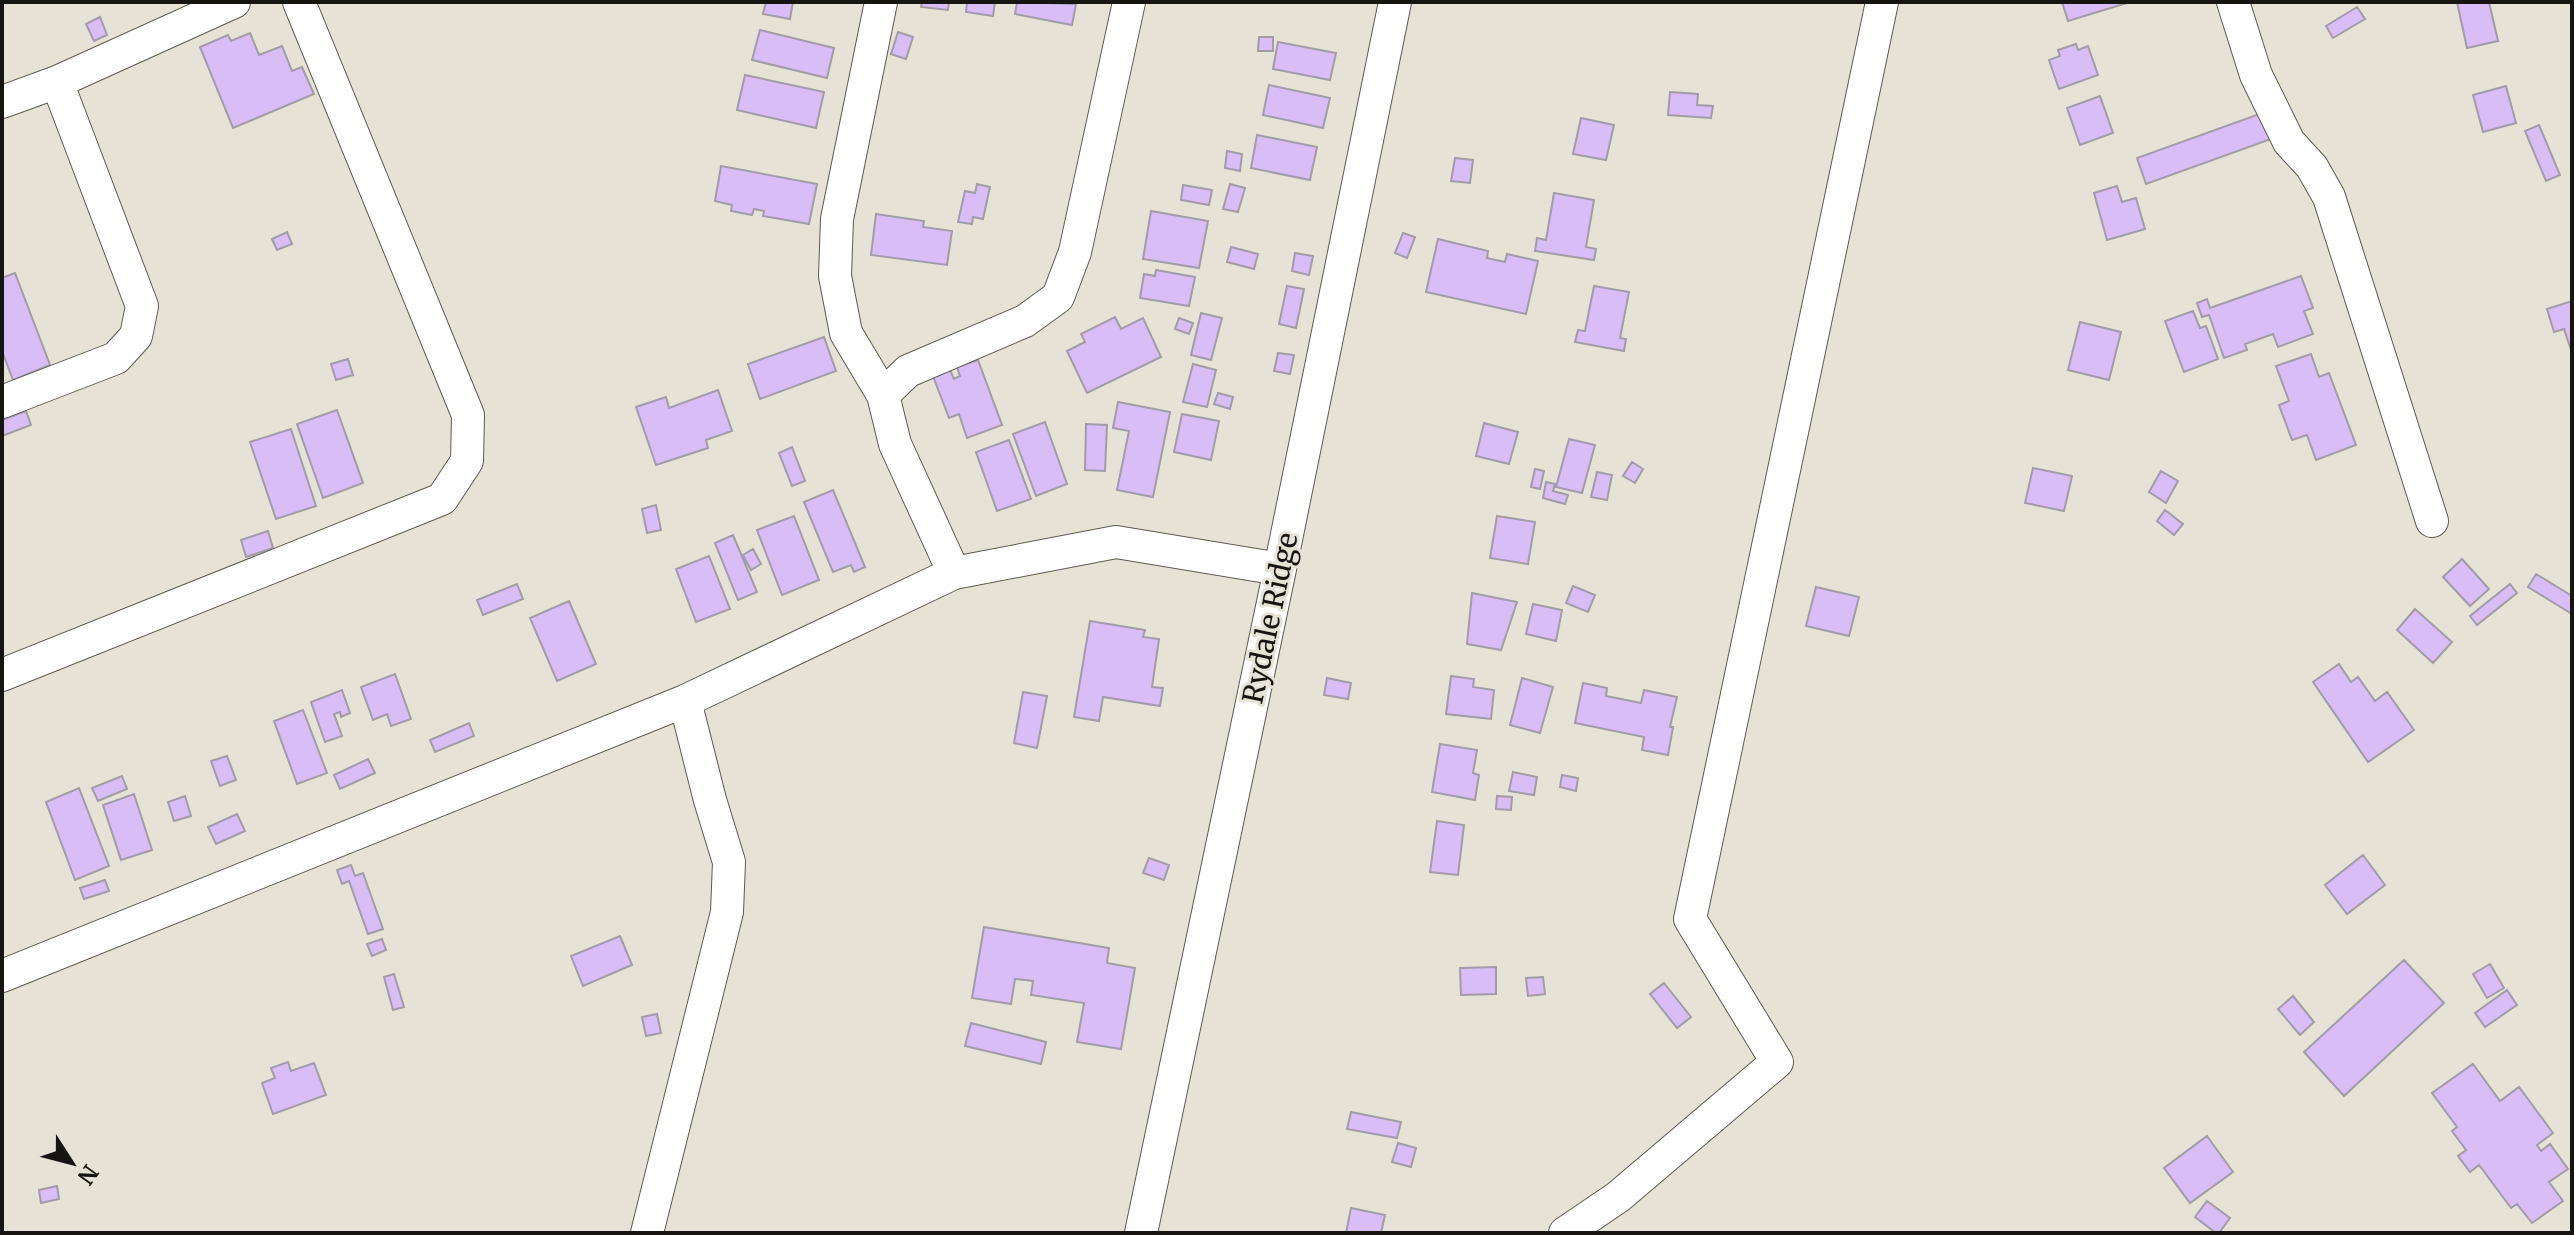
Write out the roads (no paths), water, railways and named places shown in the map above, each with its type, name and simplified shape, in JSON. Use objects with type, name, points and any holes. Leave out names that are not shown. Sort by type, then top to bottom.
[{"type":"street","points":[[2,102],[57,82],[234,2]]},
{"type":"street","points":[[2,675],[442,499],[467,461],[468,415],[299,2]]},
{"type":"street","points":[[881,2],[837,219],[835,276],[846,333],[883,395],[895,444],[954,573]]},
{"type":"street","points":[[883,395],[908,371],[1025,321],[1058,297],[1075,252],[1129,2]]},
{"type":"street","name":"Rydale Ridge","points":[[1141,1233],[1395,2]]},
{"type":"street","points":[[1565,1233],[1618,1197],[1777,1062],[1690,919],[1882,2]]},
{"type":"street","points":[[2233,2],[2256,75],[2289,142],[2312,167],[2329,197],[2432,521]]},
{"type":"street","points":[[2,402],[116,358],[136,336],[142,306],[57,82]]},
{"type":"street","points":[[2,976],[685,701],[954,573],[1116,542],[1280,569]]},
{"type":"street","points":[[647,1233],[727,912],[729,862],[685,701]]}]
